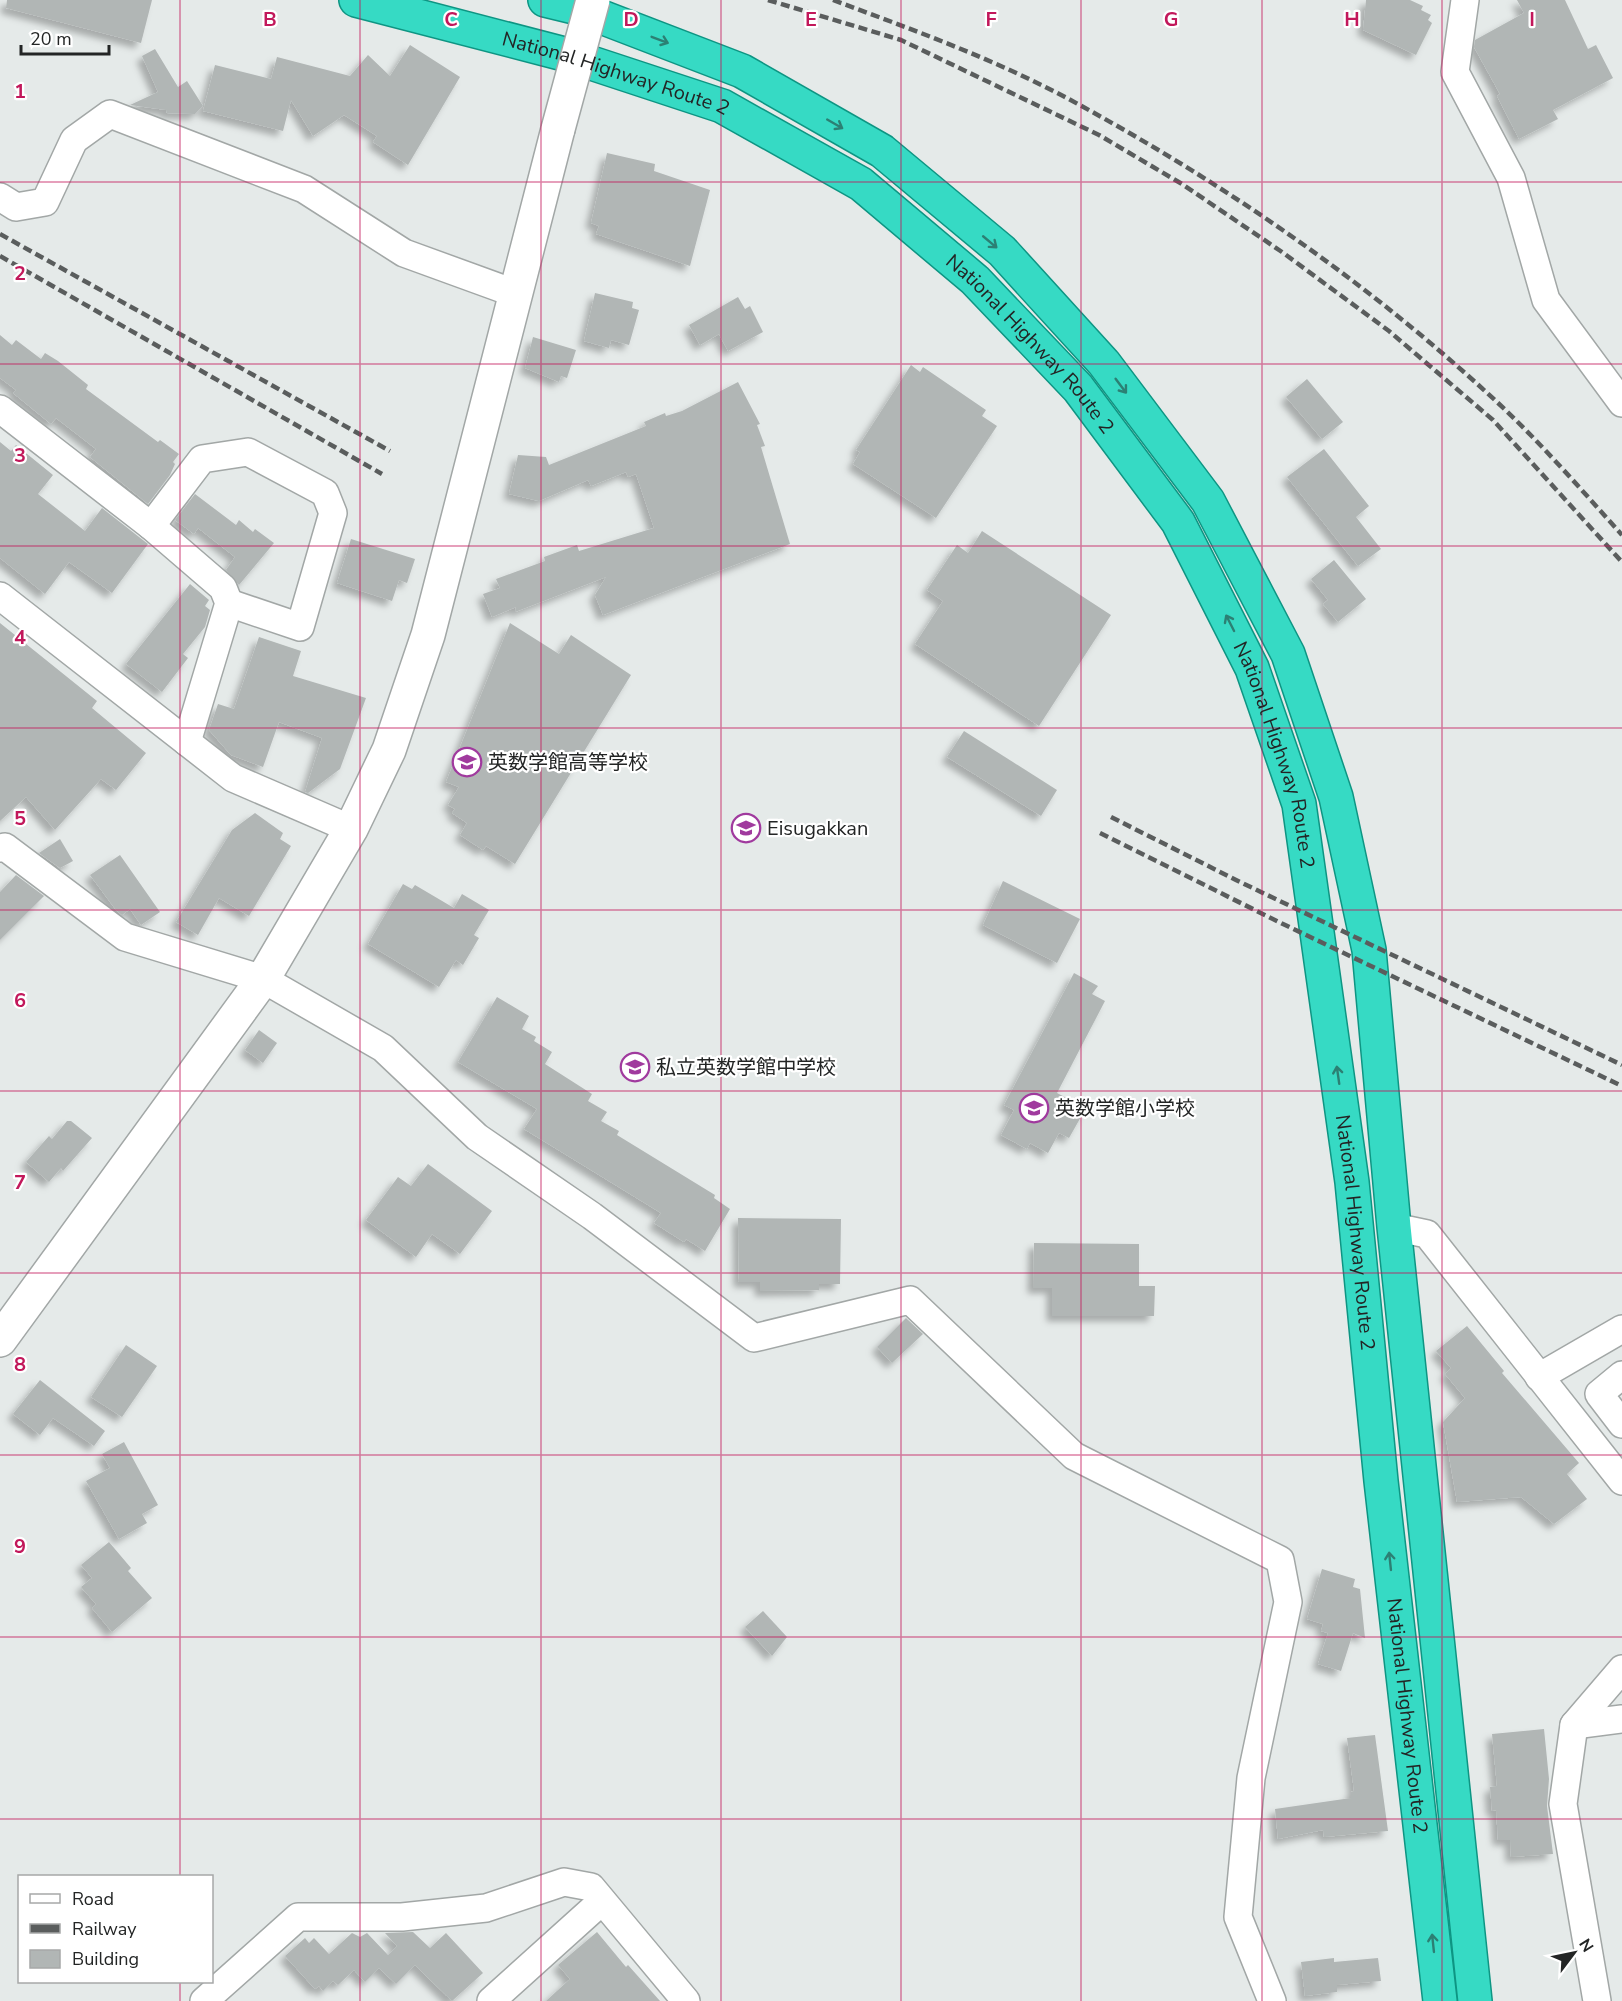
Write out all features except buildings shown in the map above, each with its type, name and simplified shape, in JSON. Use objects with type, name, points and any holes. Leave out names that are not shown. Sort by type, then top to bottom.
[{"type":"highway","name":"National Highway Route 2","points":[[356,0],[564,54],[722,106],[861,184],[975,280],[1078,388],[1178,522],[1252,668],[1299,804],[1352,1182],[1381,1481],[1440,2001]]},
{"type":"highway","name":"National Highway Route 2","points":[[545,0],[578,8],[742,71],[882,151],[1010,260],[1104,363],[1208,501],[1288,654],[1336,797],[1369,950],[1394,1227],[1475,2001]]},
{"type":"street","points":[[0,1340],[262,979],[351,829],[389,750],[428,635],[514,293],[593,0]]},
{"type":"street","points":[[1465,0],[1455,72],[1511,178],[1546,300],[1622,403]]},
{"type":"street","points":[[0,197],[16,207],[45,202],[74,140],[110,114],[304,189],[404,253],[514,293]]},
{"type":"street","points":[[0,409],[151,526],[223,588],[229,603],[187,742]]},
{"type":"street","points":[[151,526],[202,459],[248,452],[325,493],[333,513],[300,627],[229,603]]},
{"type":"street","points":[[0,596],[233,778],[351,829]]},
{"type":"street","points":[[0,848],[5,847],[125,937],[262,979],[383,1048],[477,1137],[592,1216],[754,1338],[910,1300],[1074,1456],[1280,1560],[1288,1602],[1251,1778],[1238,1917],[1272,2001]]},
{"type":"street","points":[[1394,1227],[1427,1234],[1622,1481]]},
{"type":"street","points":[[1539,1377],[1622,1329]]},
{"type":"street","points":[[1622,1375],[1599,1394],[1622,1424]]},
{"type":"street","points":[[1597,2001],[1563,1804],[1574,1725],[1622,1669]]},
{"type":"street","points":[[1574,1725],[1622,1719]]},
{"type":"street","points":[[204,2001],[298,1917],[402,1917],[486,1908],[564,1882],[591,1887],[686,2001]]},
{"type":"street","points":[[491,2001],[602,1901]]},
{"type":"railway","points":[[768,0],[901,40],[1099,135],[1182,184],[1282,252],[1389,331],[1493,420],[1622,562]]},
{"type":"railway","points":[[833,0],[980,57],[1037,83],[1121,128],[1231,195],[1336,269],[1437,348],[1538,443],[1622,535]]},
{"type":"railway","points":[[0,234],[390,451]]},
{"type":"railway","points":[[0,256],[382,474]]},
{"type":"railway","points":[[1111,817],[1236,880],[1622,1065]]},
{"type":"railway","points":[[1100,833],[1283,924],[1622,1086]]},
{"type":"place","name":"英数学館高等学校","points":[[467,762]]},
{"type":"place","name":"Eisugakkan","points":[[746,828]]},
{"type":"place","name":"私立英数学館中学校","points":[[635,1067]]},
{"type":"place","name":"英数学館小学校","points":[[1034,1108]]}]
